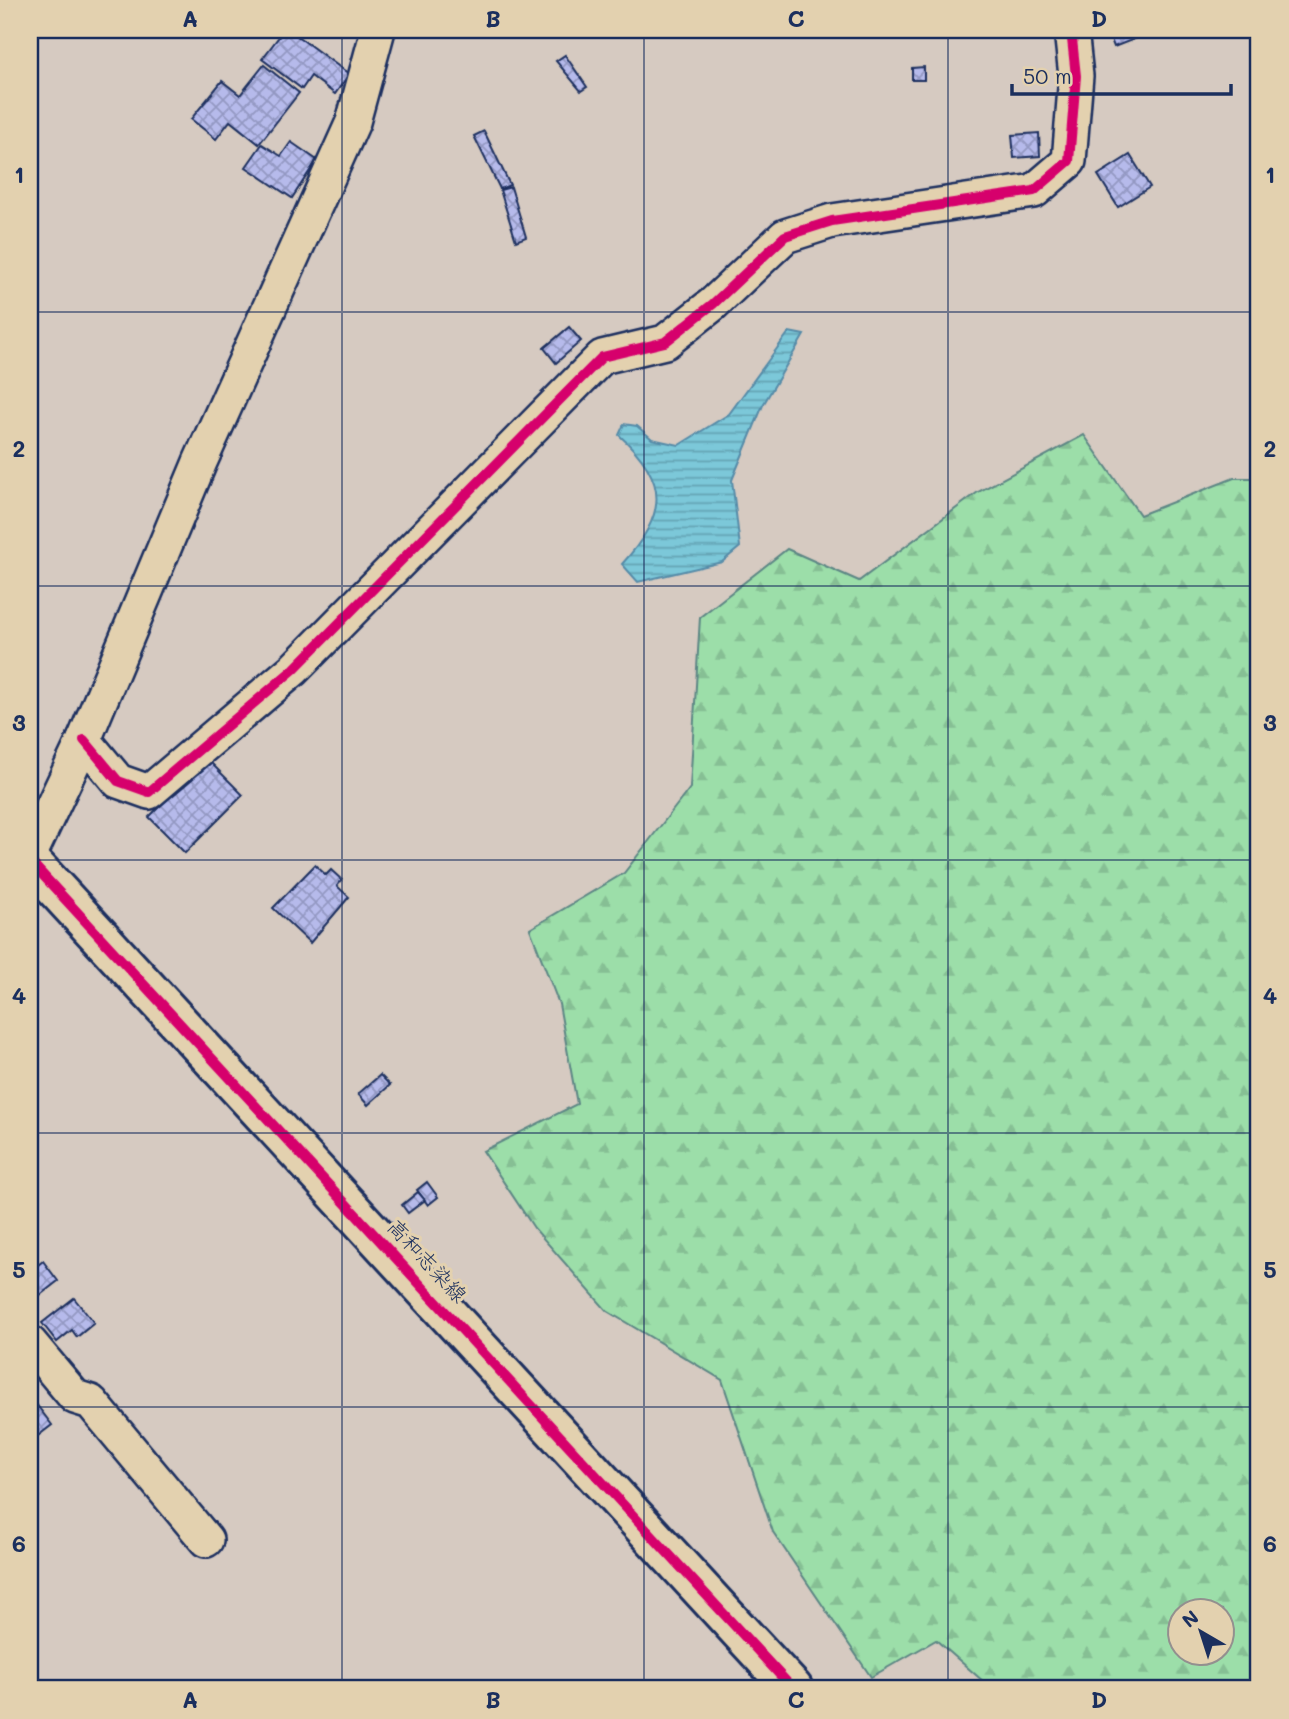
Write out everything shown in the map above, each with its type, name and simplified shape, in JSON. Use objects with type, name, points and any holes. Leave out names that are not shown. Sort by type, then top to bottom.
[{"type":"street","points":[[30,854],[84,740],[200,462],[353,122],[377,30]]},
{"type":"street","points":[[84,740],[118,781],[149,792],[295,669],[602,357],[665,342],[713,304],[786,236],[832,221],[1034,191],[1069,161],[1076,76],[1071,30]]},
{"type":"street","name":"高和志染線","points":[[30,861],[793,1689]]},
{"type":"street","points":[[36,1365],[75,1397],[91,1402],[206,1540]]},
{"type":"green space","points":[[1084,435],[1140,515],[1234,478],[1259,478],[1259,1689],[992,1689],[936,1640],[871,1677],[773,1532],[722,1380],[607,1311],[534,1228],[483,1151],[577,1104],[559,1004],[530,929],[624,873],[690,788],[700,617],[787,549],[859,581],[978,492]]},
{"type":"water","points":[[789,332],[804,335],[763,405],[732,480],[740,547],[722,562],[638,582],[622,564],[648,530],[656,498],[654,483],[647,468],[619,435],[624,424],[637,426],[652,439],[679,445],[729,414]]},
{"type":"building","points":[[284,30],[289,30],[349,74],[335,94],[311,76],[302,89],[262,59]]},
{"type":"building","points":[[1107,30],[1157,30],[1114,47]]},
{"type":"building","points":[[565,55],[587,87],[581,91],[556,61]]},
{"type":"building","points":[[264,65],[299,93],[259,144],[230,121],[216,139],[191,119],[222,81],[240,95]]},
{"type":"building","points":[[924,67],[924,80],[912,80],[912,68]]},
{"type":"building","points":[[484,131],[510,185],[500,189],[474,136]]},
{"type":"building","points":[[1039,133],[1040,156],[1014,158],[1012,135]]},
{"type":"building","points":[[291,142],[317,160],[292,198],[246,167],[262,144],[281,156]]},
{"type":"building","points":[[1130,155],[1150,187],[1118,207],[1098,175]]},
{"type":"building","points":[[511,187],[526,237],[516,241],[500,190]]},
{"type":"building","points":[[569,327],[581,341],[556,363],[544,348]]},
{"type":"building","points":[[207,759],[243,795],[185,853],[149,817]]},
{"type":"building","points":[[315,865],[326,875],[331,870],[342,880],[337,886],[349,897],[310,943],[273,908]]},
{"type":"building","points":[[380,1075],[390,1085],[368,1105],[358,1094]]},
{"type":"building","points":[[427,1182],[438,1197],[428,1205],[417,1190]]},
{"type":"building","points":[[418,1192],[425,1200],[408,1213],[402,1205]]},
{"type":"building","points":[[43,1261],[58,1281],[30,1303],[30,1265],[33,1269]]},
{"type":"building","points":[[74,1298],[94,1323],[77,1337],[72,1330],[57,1342],[42,1323]]},
{"type":"building","points":[[33,1400],[52,1425],[30,1442],[30,1403]]},
{"type":"cycle path","points":[[84,740],[118,781],[149,792],[294,669],[602,357],[665,342],[713,304],[785,236],[832,221],[1034,191],[1069,161],[1076,76],[1071,30]]},
{"type":"cycle path","points":[[30,861],[793,1689]]}]
